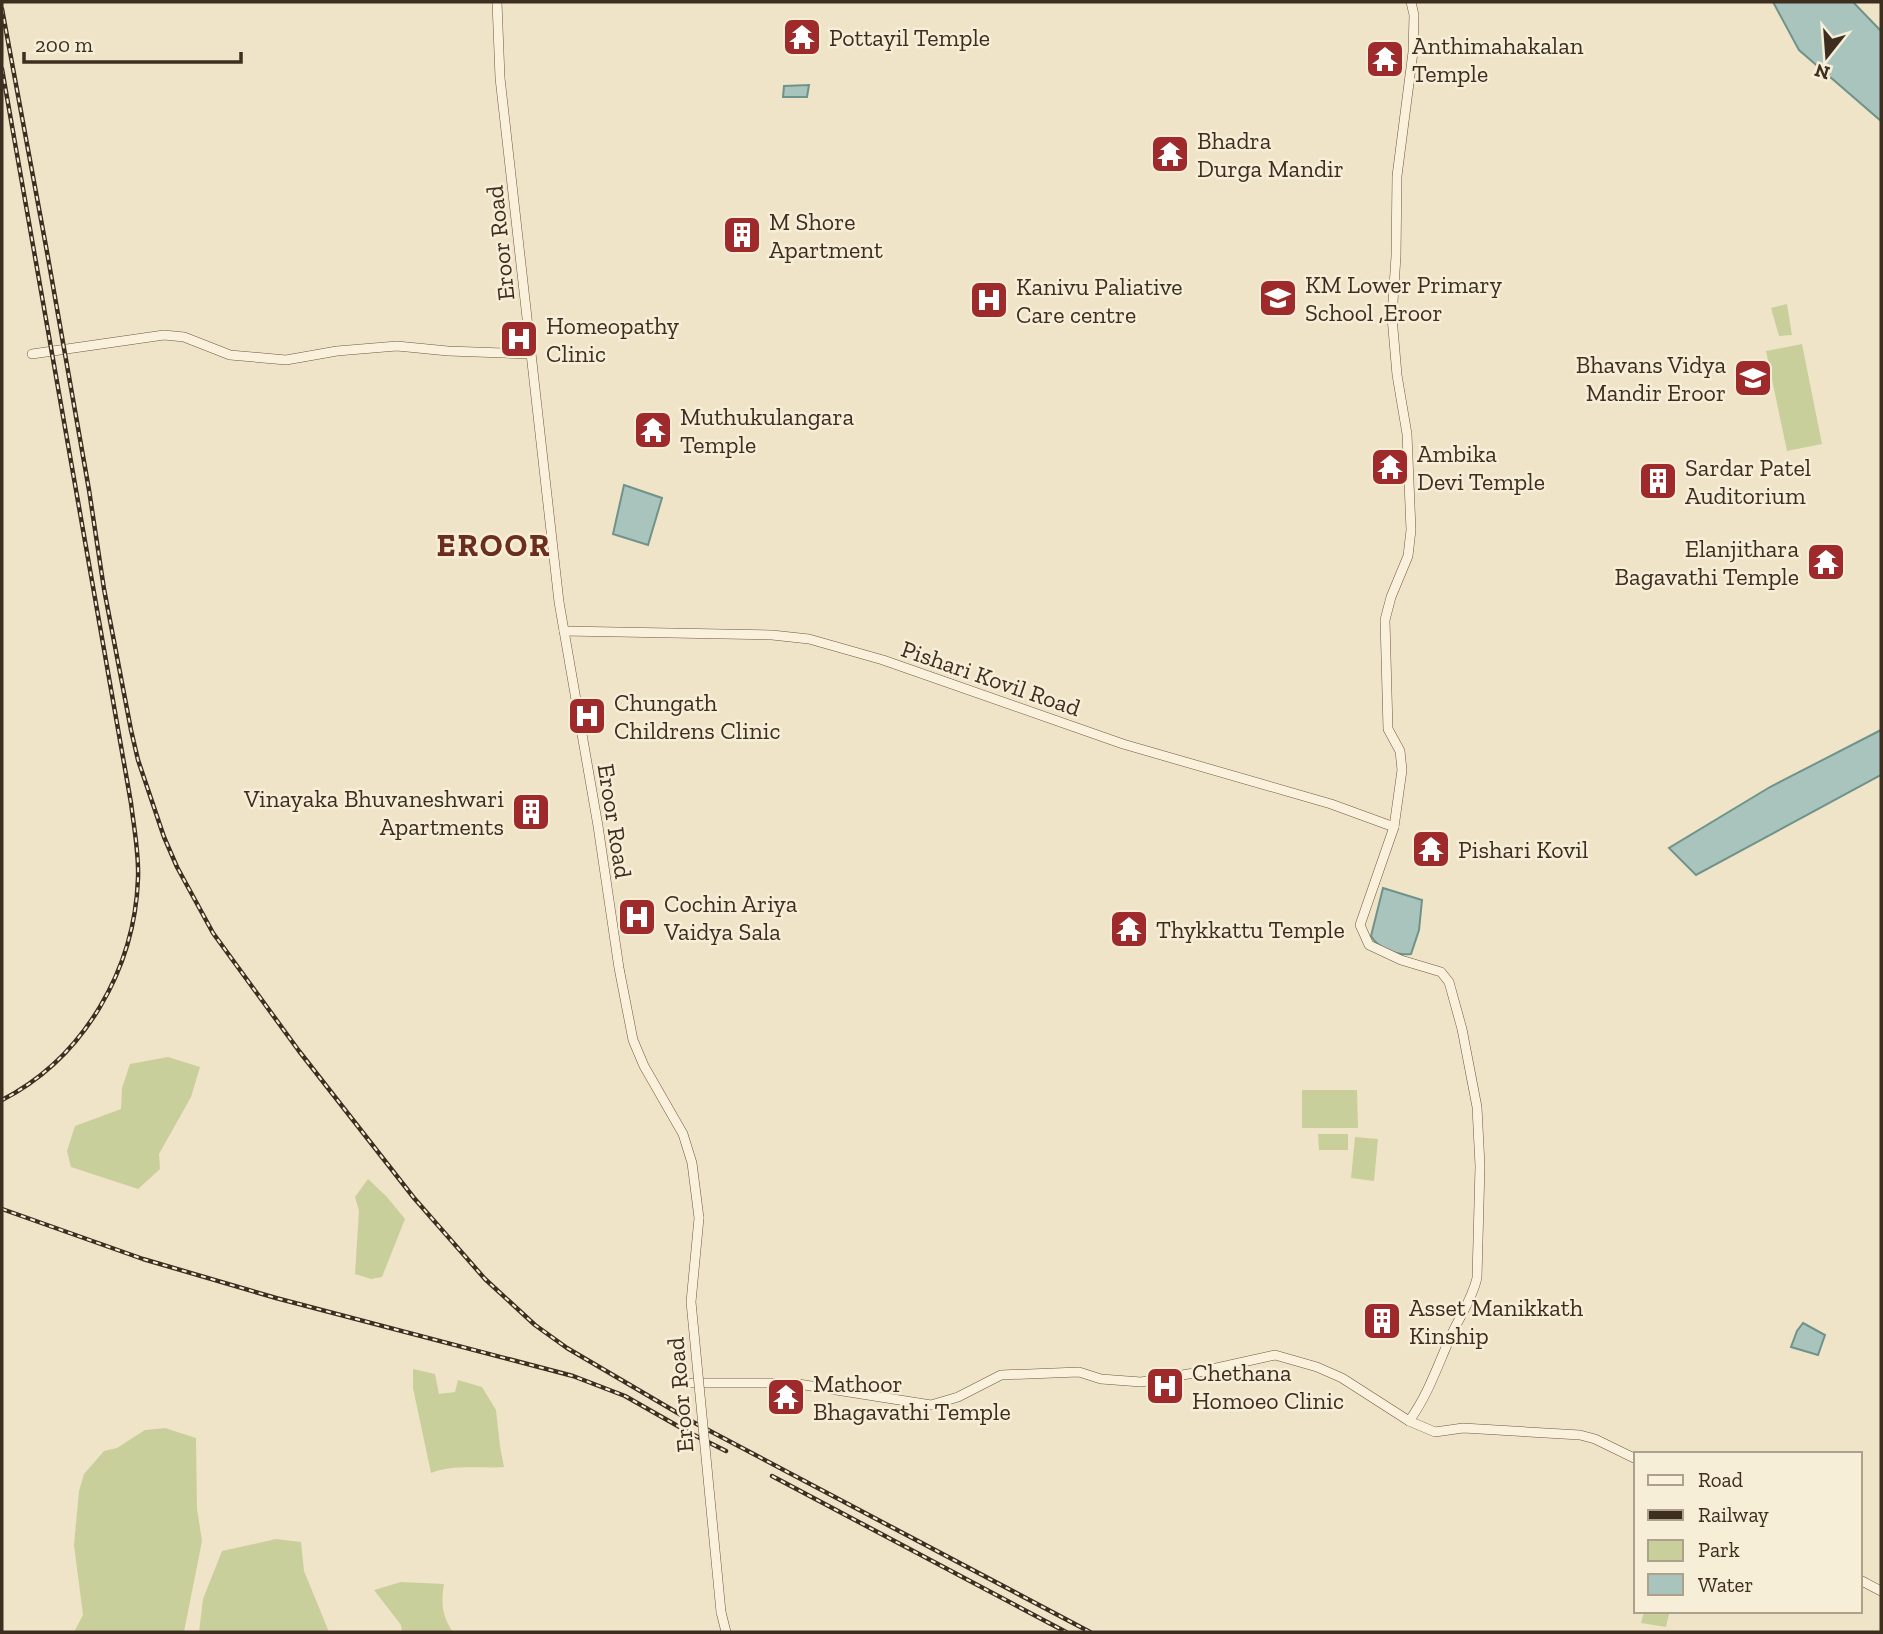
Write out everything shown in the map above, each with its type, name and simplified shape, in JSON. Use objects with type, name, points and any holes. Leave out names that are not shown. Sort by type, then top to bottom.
[{"type":"main road","name":"Eroor Road","points":[[497,2],[500,78],[564,631],[598,826],[619,968],[634,1040],[644,1066],[683,1134],[692,1163],[699,1218],[691,1303],[721,1612],[726,1632]]},
{"type":"main road","points":[[1409,1421],[1430,1386],[1449,1339],[1474,1290],[1480,1167],[1477,1107],[1462,1028],[1449,982],[1441,972],[1401,960],[1369,945],[1360,925],[1394,827],[1402,770],[1400,751],[1388,729],[1385,620],[1391,597],[1408,556],[1411,530],[1407,434],[1392,317],[1397,176],[1413,52],[1414,15],[1411,2]]},
{"type":"main road","points":[[32,354],[164,334],[184,337],[230,355],[286,360],[337,351],[397,346],[530,354]]},
{"type":"main road","name":"Pishari Kovil Road","points":[[564,631],[772,635],[809,639],[883,660],[1123,744],[1331,804],[1394,827]]},
{"type":"main road","points":[[692,1383],[792,1383],[931,1405],[958,1397],[1001,1375],[1079,1372],[1101,1379],[1141,1382],[1275,1355],[1317,1367],[1342,1378],[1409,1421],[1435,1432],[1464,1428],[1580,1435],[1595,1439],[1634,1458]]},
{"type":"main road","points":[[1862,1581],[1881,1591]]},
{"type":"green space","points":[[1787,304],[1792,335],[1779,336],[1771,308]]},
{"type":"green space","points":[[1802,344],[1822,444],[1787,451],[1766,351]]},
{"type":"green space","points":[[168,1057],[200,1067],[191,1097],[159,1154],[160,1169],[138,1189],[71,1167],[67,1151],[75,1126],[121,1109],[122,1088],[130,1064]]},
{"type":"green space","points":[[1302,1090],[1357,1090],[1358,1128],[1302,1128]]},
{"type":"green space","points":[[1318,1134],[1348,1134],[1348,1150],[1319,1150]]},
{"type":"green space","points":[[1355,1137],[1378,1139],[1374,1181],[1351,1178]]},
{"type":"green space","points":[[368,1179],[405,1219],[382,1277],[371,1279],[355,1274],[359,1211],[355,1197]]},
{"type":"green space","points":[[413,1369],[435,1374],[439,1394],[455,1392],[458,1380],[482,1387],[496,1410],[504,1467],[458,1468],[431,1473],[413,1388]]},
{"type":"green space","points":[[165,1428],[196,1438],[197,1508],[202,1541],[184,1632],[74,1632],[83,1615],[74,1545],[79,1491],[84,1474],[104,1451],[117,1448],[145,1430]]},
{"type":"green space","points":[[276,1539],[301,1542],[304,1571],[329,1632],[199,1632],[203,1599],[222,1551]]},
{"type":"green space","points":[[401,1582],[444,1584],[443,1609],[453,1632],[402,1632],[401,1625],[374,1590]]},
{"type":"green space","points":[[1644,1613],[1669,1614],[1666,1627],[1641,1623]]},
{"type":"water","points":[[1773,2],[1853,2],[1881,31],[1881,121],[1799,50]]},
{"type":"water","points":[[809,85],[807,97],[783,97],[784,86]]},
{"type":"water","points":[[624,485],[662,498],[648,545],[613,534]]},
{"type":"water","points":[[1881,730],[1881,775],[1696,875],[1669,848],[1770,787]]},
{"type":"water","points":[[1383,888],[1422,900],[1419,930],[1411,954],[1388,950],[1371,936]]},
{"type":"water","points":[[1803,1323],[1825,1335],[1818,1355],[1791,1347]]},
{"type":"railway","points":[[2,9],[131,730],[138,760],[164,837],[213,933],[299,1051],[414,1198],[485,1279],[535,1325],[567,1348],[693,1422],[1090,1632]]},
{"type":"railway","points":[[2,69],[131,803],[138,869],[135,912],[127,945],[100,1007],[80,1035],[57,1060],[31,1082],[2,1100]]},
{"type":"railway","points":[[2,1209],[143,1259],[276,1298],[573,1376],[625,1396],[726,1451]]},
{"type":"railway","points":[[772,1476],[1066,1632]]},
{"type":"place","name":"Pottayil Temple","points":[[802,37]]},
{"type":"place","name":"Anthimahakalan Temple","points":[[1385,59]]},
{"type":"place","name":"Bhadra Durga Mandir","points":[[1170,154]]},
{"type":"place","name":"M Shore Apartment","points":[[742,235]]},
{"type":"place","name":"KM Lower Primary School ,Eroor","points":[[1278,298]]},
{"type":"place","name":"Kanivu Paliative Care centre","points":[[989,300]]},
{"type":"place","name":"Homeopathy Clinic","points":[[519,339]]},
{"type":"place","name":"Bhavans Vidya Mandir Eroor","points":[[1753,378]]},
{"type":"place","name":"Muthukulangara Temple","points":[[653,430]]},
{"type":"place","name":"Ambika Devi Temple","points":[[1390,467]]},
{"type":"place","name":"Sardar Patel Auditorium","points":[[1658,481]]},
{"type":"place","name":"Elanjithara Bagavathi Temple","points":[[1826,562]]},
{"type":"place","name":"Chungath Childrens Clinic","points":[[587,716]]},
{"type":"place","name":"Vinayaka Bhuvaneshwari Apartments","points":[[531,812]]},
{"type":"place","name":"Pishari Kovil","points":[[1431,849]]},
{"type":"place","name":"Cochin Ariya Vaidya Sala","points":[[637,917]]},
{"type":"place","name":"Thykkattu Temple","points":[[1129,929]]},
{"type":"place","name":"Asset Manikkath Kinship","points":[[1382,1321]]},
{"type":"place","name":"Chethana Homoeo Clinic","points":[[1165,1386]]},
{"type":"place","name":"Mathoor Bhagavathi Temple","points":[[786,1397]]},
{"type":"district","name":"EROOR","points":[[494,545]]}]
